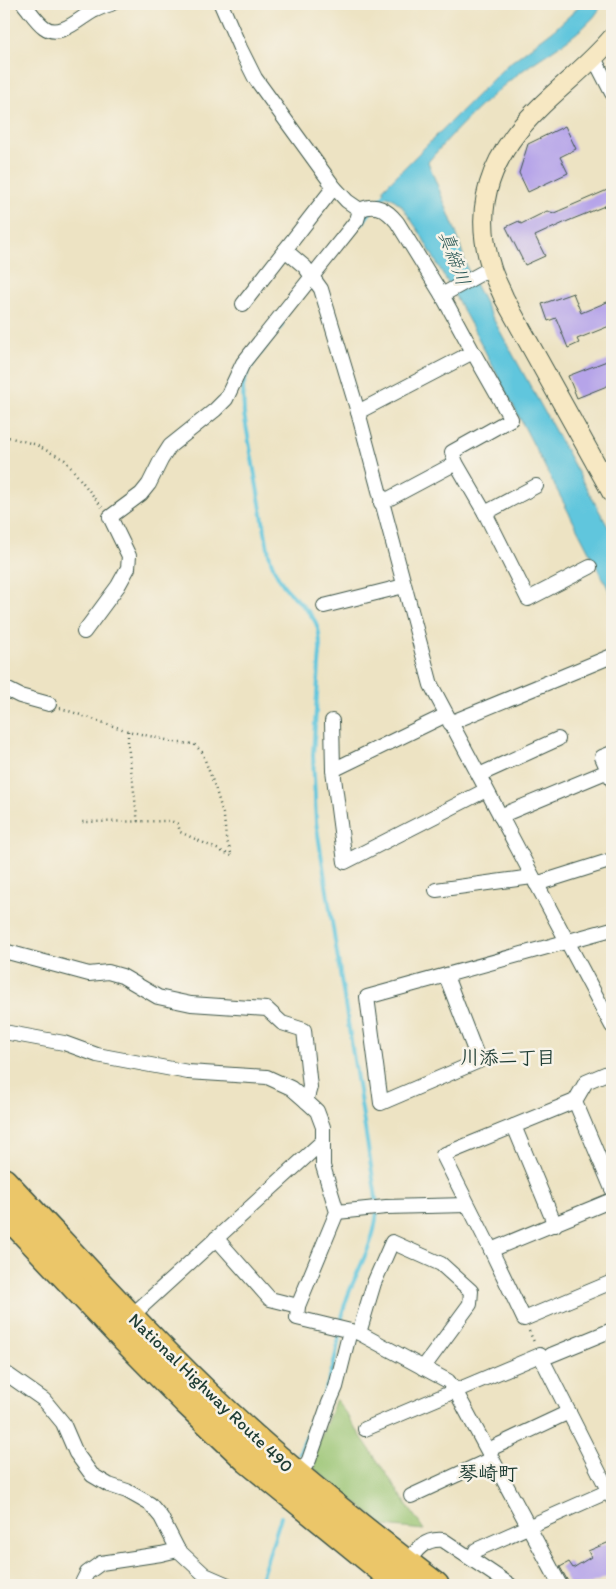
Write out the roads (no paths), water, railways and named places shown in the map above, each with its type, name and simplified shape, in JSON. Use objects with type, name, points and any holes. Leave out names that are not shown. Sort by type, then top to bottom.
[{"type":"highway","name":"National Highway Route 490","points":[[4,1181],[124,1324],[186,1402],[248,1461],[398,1579],[436,1585]]},
{"type":"highway","name":"National Highway Route 490","points":[[4,1212],[124,1324],[228,1413],[298,1477],[398,1579]]},
{"type":"street","points":[[24,4],[44,27],[57,31],[72,25],[93,11],[111,4]]},
{"type":"street","points":[[221,4],[255,78],[334,187],[347,201],[389,212],[397,222],[443,294],[511,419],[452,452],[528,599],[590,567]]},
{"type":"street","points":[[612,38],[594,58],[514,134],[498,159],[490,181],[484,205],[483,225],[486,246],[485,271],[504,298],[612,492]]},
{"type":"street","points":[[594,58],[612,93]]},
{"type":"street","points":[[243,304],[334,187]]},
{"type":"street","points":[[84,632],[118,586],[128,568],[129,556],[110,517],[141,494],[149,484],[170,446],[215,410],[226,398],[243,364],[357,220],[369,208]]},
{"type":"street","points":[[285,250],[305,267],[321,289],[358,412],[431,685],[612,1026]]},
{"type":"street","points":[[443,294],[485,271]]},
{"type":"street","points":[[358,412],[473,352]]},
{"type":"street","points":[[381,503],[456,463]]},
{"type":"street","points":[[485,513],[536,486]]},
{"type":"street","points":[[324,606],[404,586]]},
{"type":"street","points":[[333,770],[448,719],[612,656]]},
{"type":"street","points":[[4,688],[20,696],[49,704]]},
{"type":"street","points":[[332,721],[333,770],[345,862],[486,790]]},
{"type":"street","points":[[479,774],[558,739]]},
{"type":"street","points":[[500,816],[610,776],[602,757],[612,753]]},
{"type":"street","points":[[436,890],[534,880],[612,860]]},
{"type":"street","points":[[446,976],[480,1061],[381,1103],[367,997],[612,929]]},
{"type":"street","points":[[4,952],[89,974],[108,972],[122,976],[158,997],[183,1002],[267,1009],[282,1023],[304,1030],[310,1087],[306,1101]]},
{"type":"street","points":[[4,1032],[64,1043],[97,1055],[188,1072],[267,1077],[291,1088],[317,1111],[323,1127],[323,1166],[337,1212],[298,1306],[296,1318],[354,1332],[448,1381],[455,1390],[560,1585]]},
{"type":"street","points":[[612,1071],[586,1082],[576,1102],[442,1155],[524,1319],[612,1282]]},
{"type":"street","points":[[576,1102],[612,1189]]},
{"type":"street","points":[[514,1126],[555,1225]]},
{"type":"street","points":[[124,1324],[323,1140]]},
{"type":"street","points":[[491,1250],[612,1200]]},
{"type":"street","points":[[337,1212],[467,1205]]},
{"type":"street","points":[[216,1238],[270,1299],[298,1306]]},
{"type":"street","points":[[298,1477],[309,1460],[354,1332],[392,1242],[441,1264],[470,1291],[470,1304],[423,1368]]},
{"type":"street","points":[[365,1429],[455,1390],[612,1330]]},
{"type":"street","points":[[476,1550],[610,1494],[569,1412],[546,1355]]},
{"type":"street","points":[[4,1372],[44,1400],[63,1423],[76,1453],[92,1474],[109,1485],[128,1492],[150,1504],[160,1517],[178,1550],[205,1575],[228,1585]]},
{"type":"street","points":[[411,1496],[569,1412]]},
{"type":"street","points":[[398,1579],[421,1545],[434,1539],[443,1540],[510,1585]]},
{"type":"street","points":[[81,1585],[87,1573],[101,1563],[178,1550]]},
{"type":"water","name":"真締川","points":[[582,4],[603,4],[583,28],[509,81],[457,130],[428,162],[456,232],[467,268],[612,534],[612,596],[474,330],[420,233],[401,205],[385,195],[383,189],[507,65],[555,29]]},
{"type":"waterway","points":[[377,204],[387,192]]},
{"type":"waterway","points":[[362,223],[371,211]]},
{"type":"waterway","points":[[282,325],[247,373],[243,387],[244,414],[272,563],[284,586],[313,618],[319,633],[320,650],[313,755],[316,822],[377,1204],[371,1241],[345,1305],[337,1350],[328,1383],[299,1454]]},
{"type":"waterway","points":[[259,1585],[281,1517]]},
{"type":"district","name":"川添二丁目","points":[[508,1057]]},
{"type":"district","name":"琴崎町","points":[[488,1473]]}]
